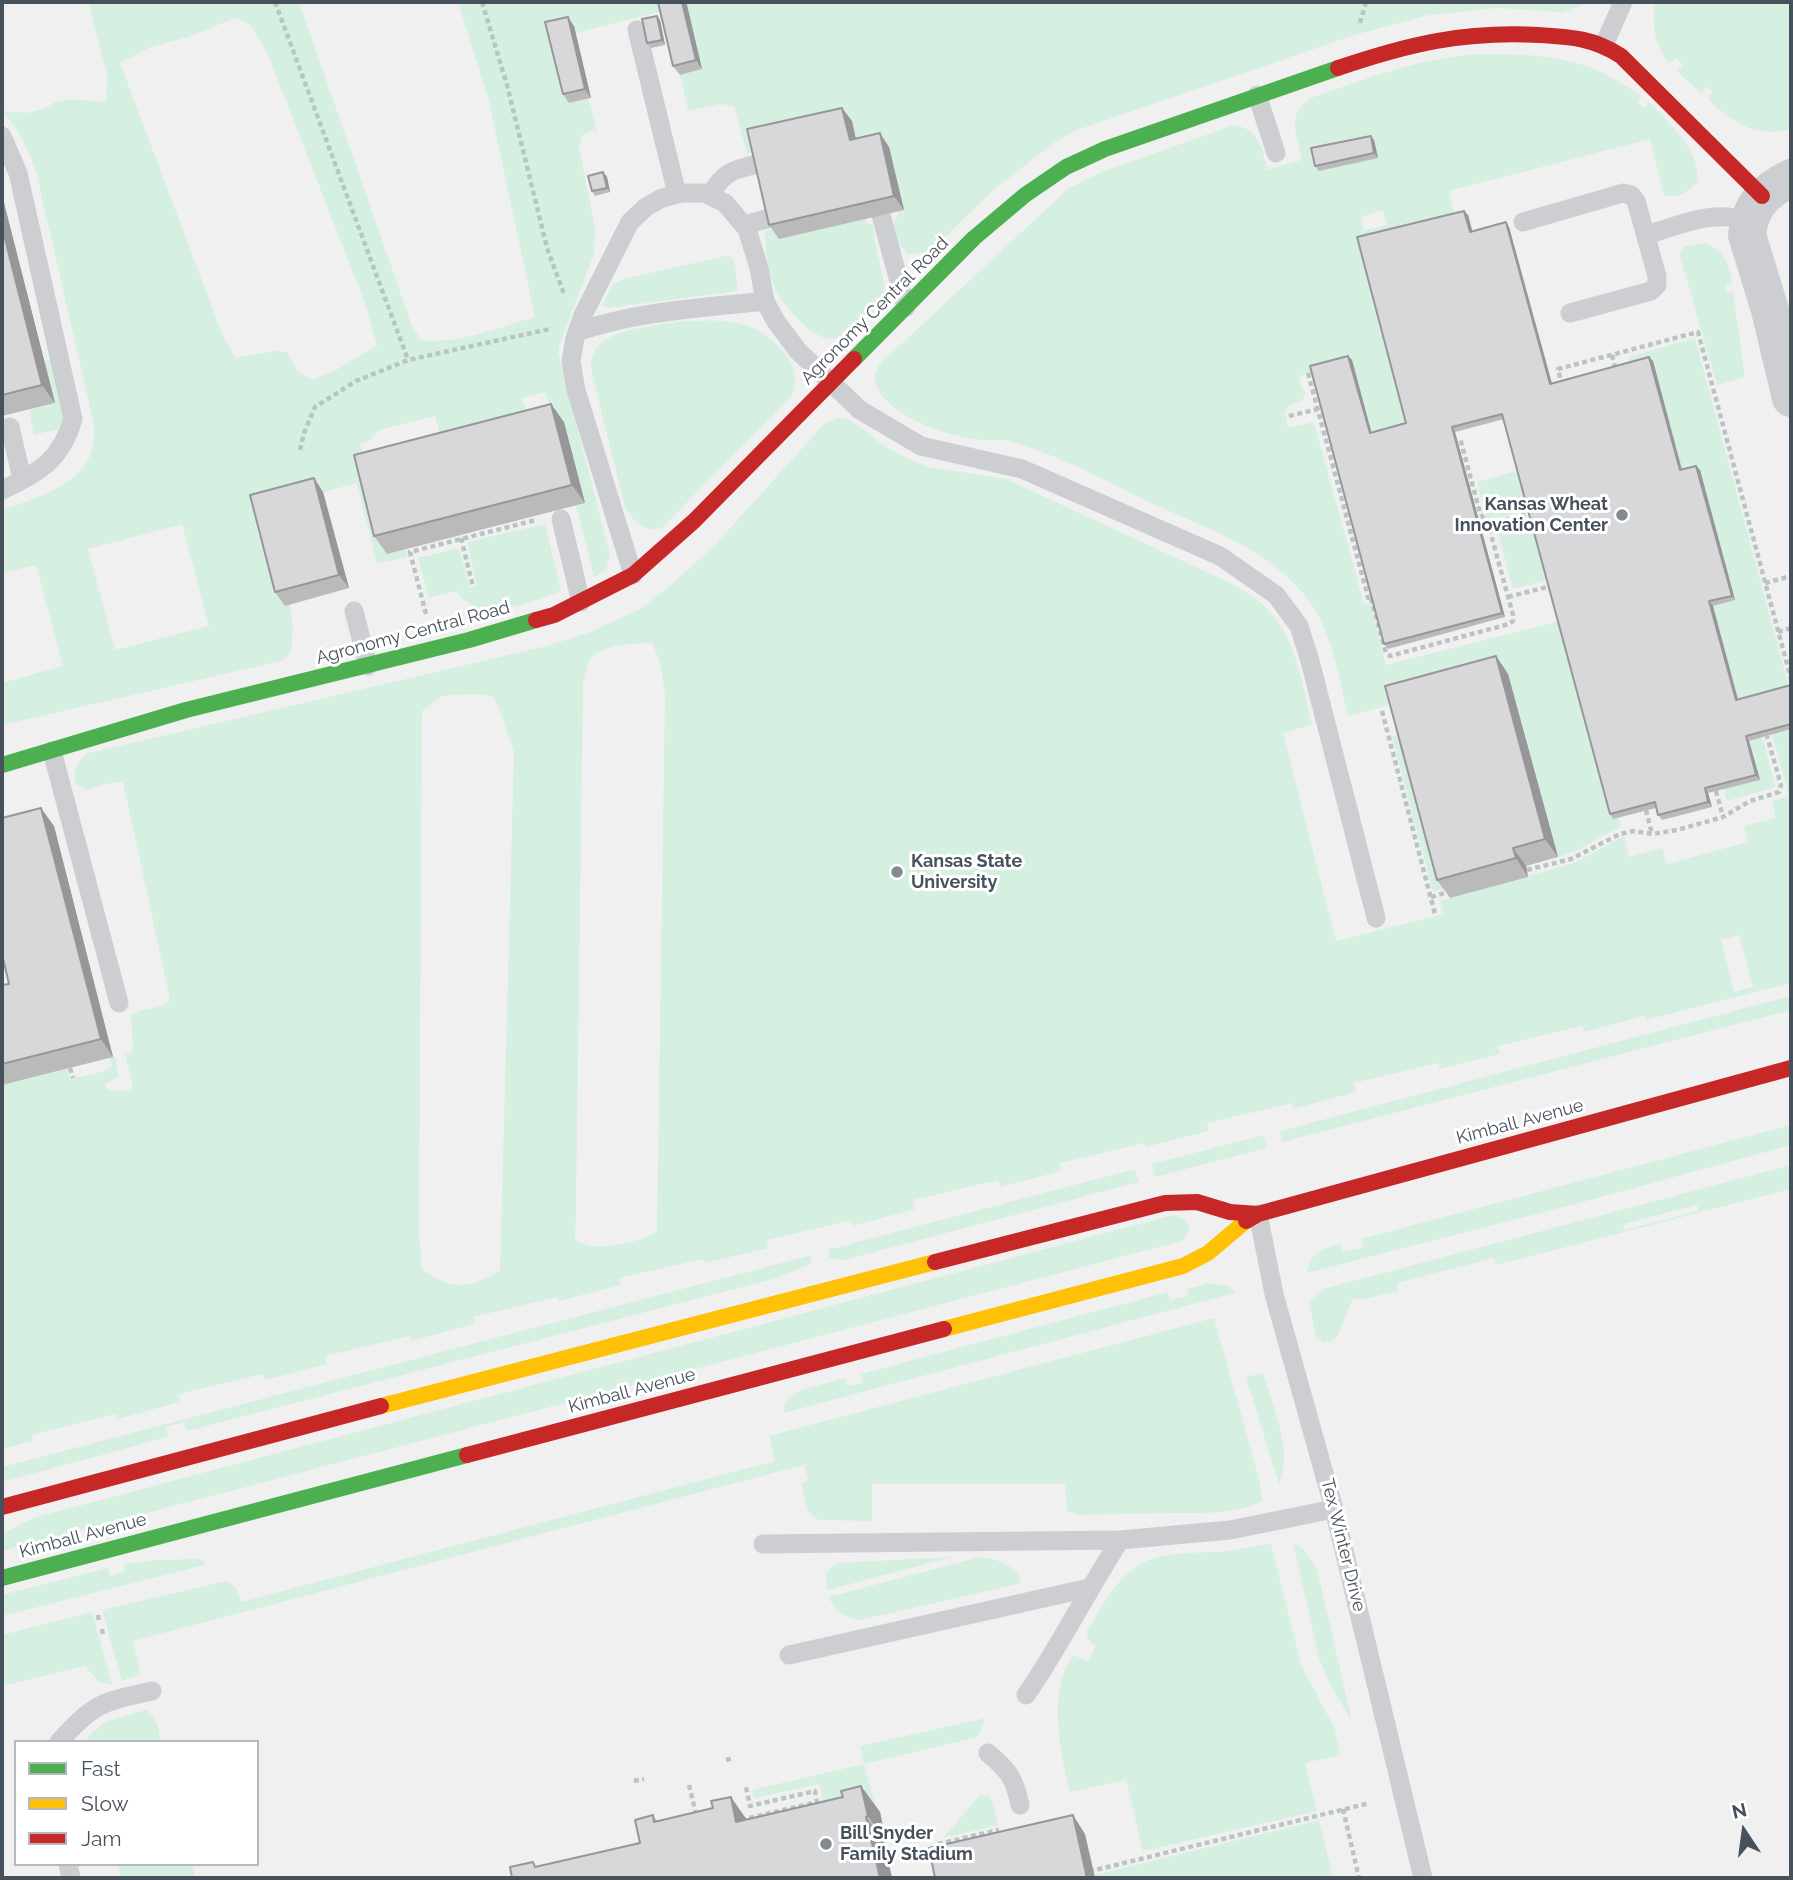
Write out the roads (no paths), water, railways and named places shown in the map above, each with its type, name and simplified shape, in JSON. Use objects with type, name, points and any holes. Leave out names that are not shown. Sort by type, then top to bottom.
[{"type":"main road","name":"Agronomy Central Road","points":[[2,765],[186,710],[469,640],[554,615],[581,602],[633,575],[694,520],[974,238],[1025,195],[1066,167],[1105,149],[1370,57],[1437,39],[1501,33],[1580,38],[1604,45],[1643,76],[1732,168],[1767,199]]},
{"type":"main road","name":"Kimball Avenue","points":[[2,1578],[1183,1266],[1208,1253],[1238,1226],[1258,1214],[1791,1068]]},
{"type":"main road","name":"Kimball Avenue","points":[[2,1507],[718,1317],[1165,1203],[1197,1202],[1230,1212],[1258,1214]]},
{"type":"street","points":[[1767,199],[1747,235],[1781,308],[1791,398]]},
{"type":"lane","points":[[1604,45],[1623,2]]},
{"type":"lane","points":[[637,30],[677,194]]},
{"type":"lane","points":[[1257,95],[1276,153]]},
{"type":"lane","points":[[2,136],[18,173],[23,196],[21,229],[27,257],[50,348],[73,419],[67,440],[53,459],[2,490]]},
{"type":"lane","points":[[710,196],[726,173],[762,163]]},
{"type":"lane","points":[[633,575],[576,390],[571,360],[584,313],[630,222],[646,207],[662,198],[677,194],[704,193],[725,203],[747,229],[759,268],[765,301],[775,320],[798,351],[860,410],[921,446],[1022,469],[1220,556],[1276,595],[1299,626],[1310,661],[1376,918]]},
{"type":"lane","points":[[1523,222],[1623,193],[1631,195],[1636,201],[1657,285],[1651,291],[1570,313]]},
{"type":"lane","points":[[3,201],[23,196]]},
{"type":"lane","points":[[1646,235],[1722,215],[1735,216],[1767,199]]},
{"type":"lane","points":[[881,215],[906,307]]},
{"type":"lane","points":[[744,225],[774,217]]},
{"type":"lane","points":[[577,332],[642,314],[765,301]]},
{"type":"lane","points":[[10,427],[22,480]]},
{"type":"lane","points":[[561,519],[581,602]]},
{"type":"lane","points":[[354,611],[368,666]]},
{"type":"lane","points":[[52,751],[119,1003]]},
{"type":"lane","name":"Tex Winter Drive","points":[[1258,1214],[1274,1294],[1334,1509],[1423,1878]]},
{"type":"lane","points":[[763,1544],[1120,1540],[1230,1530],[1334,1509]]},
{"type":"lane","points":[[1026,1695],[1046,1667],[1089,1588],[1120,1540]]},
{"type":"lane","points":[[789,1655],[1089,1588]]},
{"type":"lane","points":[[61,1740],[87,1713],[103,1702],[152,1691]]},
{"type":"lane","points":[[988,1753],[1007,1769],[1015,1780],[1020,1805]]},
{"type":"place","name":"Kansas Wheat Innovation Center","points":[[1622,515]]},
{"type":"place","name":"Kansas State University","points":[[897,872]]},
{"type":"place","name":"Bill Snyder Family Stadium","points":[[826,1844]]}]
